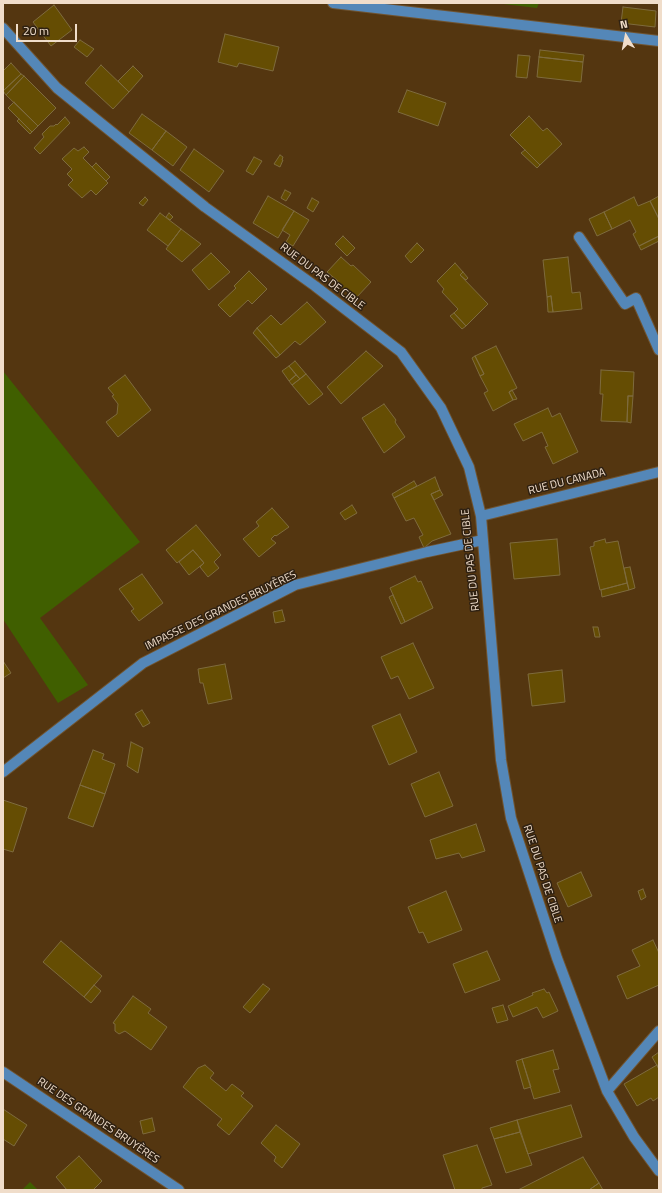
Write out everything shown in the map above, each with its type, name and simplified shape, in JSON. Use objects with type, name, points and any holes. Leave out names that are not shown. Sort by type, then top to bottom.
[{"type":"street","points":[[338,3],[659,41]]},
{"type":"street","name":"RUE DU PAS DE CIBLE","points":[[3,28],[57,88],[205,207],[316,286],[401,352],[441,408],[469,467],[481,516],[501,760],[511,818],[557,958],[607,1091],[634,1137],[659,1171]]},
{"type":"street","points":[[579,237],[625,304],[636,298],[659,350]]},
{"type":"street","name":"RUE DU CANADA","points":[[481,516],[659,472]]},
{"type":"street","name":"IMPASSE DES GRANDES BRUYÈRES","points":[[3,772],[144,663],[295,585],[427,552],[483,540]]},
{"type":"street","points":[[607,1091],[659,1031]]},
{"type":"street","name":"RUE DES GRANDES BRUYÈRES","points":[[3,1072],[179,1190]]},
{"type":"green space","points":[[495,3],[539,3],[537,8]]},
{"type":"green space","points":[[3,371],[140,542],[40,618],[88,685],[58,703],[3,619]]},
{"type":"green space","points":[[30,1182],[38,1190],[22,1190]]},
{"type":"building","points":[[54,5],[72,30],[51,46],[33,22]]},
{"type":"building","points":[[623,7],[656,11],[655,27],[621,23]]},
{"type":"building","points":[[225,34],[279,47],[273,71],[239,63],[237,67],[218,62]]},
{"type":"building","points":[[80,40],[94,49],[87,57],[74,47]]},
{"type":"building","points":[[540,50],[584,55],[583,62],[539,57]]},
{"type":"building","points":[[518,55],[530,56],[527,78],[516,77]]},
{"type":"building","points":[[539,57],[583,62],[581,82],[537,77]]},
{"type":"building","points":[[11,63],[21,74],[3,91],[3,71]]},
{"type":"building","points":[[101,65],[129,92],[113,109],[85,83]]},
{"type":"building","points":[[133,66],[143,76],[129,92],[118,81]]},
{"type":"building","points":[[21,74],[24,76],[6,95],[3,91]]},
{"type":"building","points":[[24,76],[56,108],[38,126],[6,95]]},
{"type":"building","points":[[407,90],[446,103],[438,126],[398,112]]},
{"type":"building","points":[[14,102],[38,126],[32,132],[8,108]]},
{"type":"building","points":[[142,114],[166,131],[152,150],[129,133]]},
{"type":"building","points":[[529,116],[543,131],[547,128],[562,144],[540,165],[510,135]]},
{"type":"building","points":[[65,117],[70,123],[40,154],[34,148],[44,137],[42,134],[50,126],[57,125]]},
{"type":"building","points":[[19,119],[32,132],[30,134],[17,121]]},
{"type":"building","points":[[166,131],[187,147],[173,166],[152,150]]},
{"type":"building","points":[[84,147],[89,152],[83,158],[108,183],[96,195],[91,190],[82,198],[68,185],[73,180],[67,174],[72,169],[62,159],[74,148],[78,151]]},
{"type":"building","points":[[194,149],[224,171],[209,192],[180,170]]},
{"type":"building","points":[[525,150],[540,165],[537,168],[521,153]]},
{"type":"building","points":[[280,155],[283,157],[283,160],[280,167],[274,164]]},
{"type":"building","points":[[254,157],[262,161],[253,175],[246,171]]},
{"type":"building","points":[[96,163],[110,177],[106,181],[92,167]]},
{"type":"building","points":[[285,190],[291,193],[286,201],[281,198]]},
{"type":"building","points":[[268,196],[294,211],[278,238],[253,223]]},
{"type":"building","points":[[659,196],[659,219],[650,201]]},
{"type":"building","points":[[145,197],[148,200],[143,206],[139,203]]},
{"type":"building","points":[[634,197],[638,206],[650,201],[659,219],[659,236],[639,246],[633,234],[636,232],[630,220],[612,229],[604,212]]},
{"type":"building","points":[[312,198],[319,202],[313,212],[307,208]]},
{"type":"building","points":[[294,211],[309,220],[293,246],[286,242],[290,235],[282,230]]},
{"type":"building","points":[[604,212],[612,229],[597,236],[589,219]]},
{"type":"building","points":[[160,213],[181,229],[168,246],[147,230]]},
{"type":"building","points":[[169,213],[173,217],[170,220],[166,217]]},
{"type":"building","points":[[181,229],[201,244],[182,262],[166,249]]},
{"type":"building","points":[[343,236],[355,248],[347,256],[335,244]]},
{"type":"building","points":[[659,236],[659,241],[641,250],[639,246]]},
{"type":"building","points":[[417,243],[424,250],[411,263],[405,256]]},
{"type":"building","points":[[211,253],[230,272],[209,290],[192,270]]},
{"type":"building","points":[[341,257],[351,266],[353,265],[371,282],[355,299],[327,272]]},
{"type":"building","points":[[568,257],[572,293],[580,292],[582,309],[553,312],[551,296],[547,297],[543,260]]},
{"type":"building","points":[[455,263],[463,272],[460,275],[488,304],[466,326],[454,313],[458,309],[442,292],[444,289],[437,281]]},
{"type":"building","points":[[249,271],[267,289],[252,304],[248,300],[230,317],[218,305],[236,288],[234,286]]},
{"type":"building","points":[[463,272],[468,278],[466,280],[460,275]]},
{"type":"building","points":[[551,296],[553,312],[548,312],[547,297]]},
{"type":"building","points":[[307,302],[326,322],[300,345],[295,341],[280,355],[257,328],[271,315],[281,325]]},
{"type":"building","points":[[454,313],[466,326],[462,329],[450,316]]},
{"type":"building","points":[[257,328],[280,355],[276,358],[253,333]]},
{"type":"building","points":[[496,346],[517,388],[509,392],[513,400],[493,411],[484,393],[488,391],[480,376],[484,374],[475,356]]},
{"type":"building","points":[[366,351],[383,366],[341,404],[327,387]]},
{"type":"building","points":[[475,356],[484,374],[480,376],[472,358]]},
{"type":"building","points":[[295,361],[306,374],[300,379],[289,366]]},
{"type":"building","points":[[289,366],[296,375],[289,381],[282,371]]},
{"type":"building","points":[[601,370],[634,372],[633,396],[628,396],[627,422],[601,421],[603,394],[600,394]]},
{"type":"building","points":[[306,374],[323,394],[309,405],[292,385]]},
{"type":"building","points":[[125,375],[151,410],[118,437],[106,422],[117,414],[118,404],[112,396],[114,395],[108,388]]},
{"type":"building","points":[[296,375],[300,379],[292,385],[289,381]]},
{"type":"building","points":[[512,390],[517,399],[513,400],[509,392]]},
{"type":"building","points":[[628,396],[633,396],[631,423],[627,422]]},
{"type":"building","points":[[384,404],[396,420],[395,422],[405,437],[384,453],[362,418]]},
{"type":"building","points":[[548,408],[552,417],[560,413],[578,452],[553,464],[545,447],[548,446],[542,432],[523,441],[514,424]]},
{"type":"building","points":[[435,477],[440,490],[431,494],[451,534],[432,541],[424,548],[419,537],[423,535],[414,518],[406,521],[394,498]]},
{"type":"building","points":[[414,481],[417,486],[394,498],[392,494]]},
{"type":"building","points":[[440,490],[443,495],[434,500],[431,494]]},
{"type":"building","points":[[352,505],[357,513],[345,520],[340,513]]},
{"type":"building","points":[[272,508],[289,527],[271,539],[276,543],[259,557],[243,539],[259,526],[256,522]]},
{"type":"building","points":[[196,525],[221,555],[214,562],[219,568],[208,577],[200,567],[204,563],[193,550],[177,563],[166,550]]},
{"type":"building","points":[[557,539],[560,575],[514,579],[510,543]]},
{"type":"building","points":[[605,539],[606,543],[618,541],[627,583],[600,590],[590,547],[594,546],[594,542]]},
{"type":"building","points":[[193,550],[204,563],[189,575],[179,562]]},
{"type":"building","points":[[630,567],[635,588],[629,590],[624,568]]},
{"type":"building","points":[[142,574],[163,603],[139,621],[131,611],[134,609],[119,589]]},
{"type":"building","points":[[415,576],[418,582],[421,581],[433,608],[405,622],[390,588]]},
{"type":"building","points":[[627,583],[629,590],[602,597],[601,590]]},
{"type":"building","points":[[393,595],[405,622],[401,624],[389,597]]},
{"type":"building","points":[[282,610],[285,621],[275,623],[273,612]]},
{"type":"building","points":[[593,627],[598,627],[600,637],[595,637]]},
{"type":"building","points":[[413,643],[434,688],[409,699],[398,676],[391,679],[381,657]]},
{"type":"building","points":[[3,661],[11,673],[3,678]]},
{"type":"building","points":[[225,664],[232,699],[208,704],[203,683],[200,683],[198,669]]},
{"type":"building","points":[[562,670],[565,702],[532,706],[528,674]]},
{"type":"building","points":[[142,710],[150,723],[143,727],[135,714]]},
{"type":"building","points":[[400,714],[417,752],[389,765],[372,726]]},
{"type":"building","points":[[131,742],[143,748],[138,773],[127,766]]},
{"type":"building","points":[[93,750],[104,754],[102,759],[115,764],[105,794],[80,785]]},
{"type":"building","points":[[439,772],[453,806],[425,817],[411,784]]},
{"type":"building","points":[[80,785],[105,794],[93,827],[68,818]]},
{"type":"building","points":[[3,800],[27,808],[13,852],[3,849]]},
{"type":"building","points":[[476,824],[485,851],[462,858],[459,853],[436,859],[430,840]]},
{"type":"building","points":[[581,872],[592,896],[568,907],[557,883]]},
{"type":"building","points":[[643,889],[646,897],[641,900],[638,891]]},
{"type":"building","points":[[446,891],[462,930],[428,943],[423,932],[419,933],[408,907]]},
{"type":"building","points":[[653,940],[659,953],[659,985],[627,999],[617,976],[640,966],[632,950]]},
{"type":"building","points":[[61,941],[102,976],[84,997],[43,962]]},
{"type":"building","points":[[487,951],[500,980],[465,993],[453,964]]},
{"type":"building","points":[[263,984],[270,989],[250,1013],[243,1007]]},
{"type":"building","points":[[94,985],[101,991],[91,1003],[84,997]]},
{"type":"building","points":[[544,989],[547,993],[549,992],[558,1011],[543,1018],[537,1007],[513,1017],[508,1006],[533,995],[532,993]]},
{"type":"building","points":[[133,996],[151,1009],[148,1013],[167,1027],[151,1050],[125,1031],[119,1034],[115,1031],[115,1024],[113,1023]]},
{"type":"building","points":[[503,1005],[508,1020],[497,1023],[492,1008]]},
{"type":"building","points":[[553,1050],[559,1069],[553,1070],[560,1092],[534,1099],[522,1059]]},
{"type":"building","points":[[659,1052],[659,1069],[652,1057]]},
{"type":"building","points":[[522,1059],[531,1087],[524,1089],[516,1061]]},
{"type":"building","points":[[205,1065],[214,1073],[210,1078],[226,1091],[232,1084],[244,1093],[241,1096],[253,1106],[229,1135],[217,1125],[222,1119],[183,1087],[198,1068]]},
{"type":"building","points":[[657,1065],[659,1069],[659,1097],[653,1101],[651,1098],[637,1106],[624,1084]]},
{"type":"building","points":[[571,1105],[582,1137],[528,1154],[517,1120]]},
{"type":"building","points":[[3,1109],[27,1125],[14,1146],[3,1139]]},
{"type":"building","points":[[152,1118],[155,1131],[143,1134],[140,1121]]},
{"type":"building","points":[[517,1120],[520,1132],[494,1139],[490,1128]]},
{"type":"building","points":[[276,1125],[300,1144],[282,1168],[274,1161],[276,1157],[261,1143]]},
{"type":"building","points":[[520,1132],[532,1165],[506,1173],[494,1139]]},
{"type":"building","points":[[477,1145],[492,1185],[482,1188],[482,1190],[455,1190],[443,1155]]},
{"type":"building","points":[[79,1156],[102,1181],[93,1190],[67,1190],[56,1177]]},
{"type":"building","points":[[583,1157],[599,1183],[589,1190],[518,1190]]},
{"type":"building","points":[[599,1183],[603,1190],[589,1190]]}]
